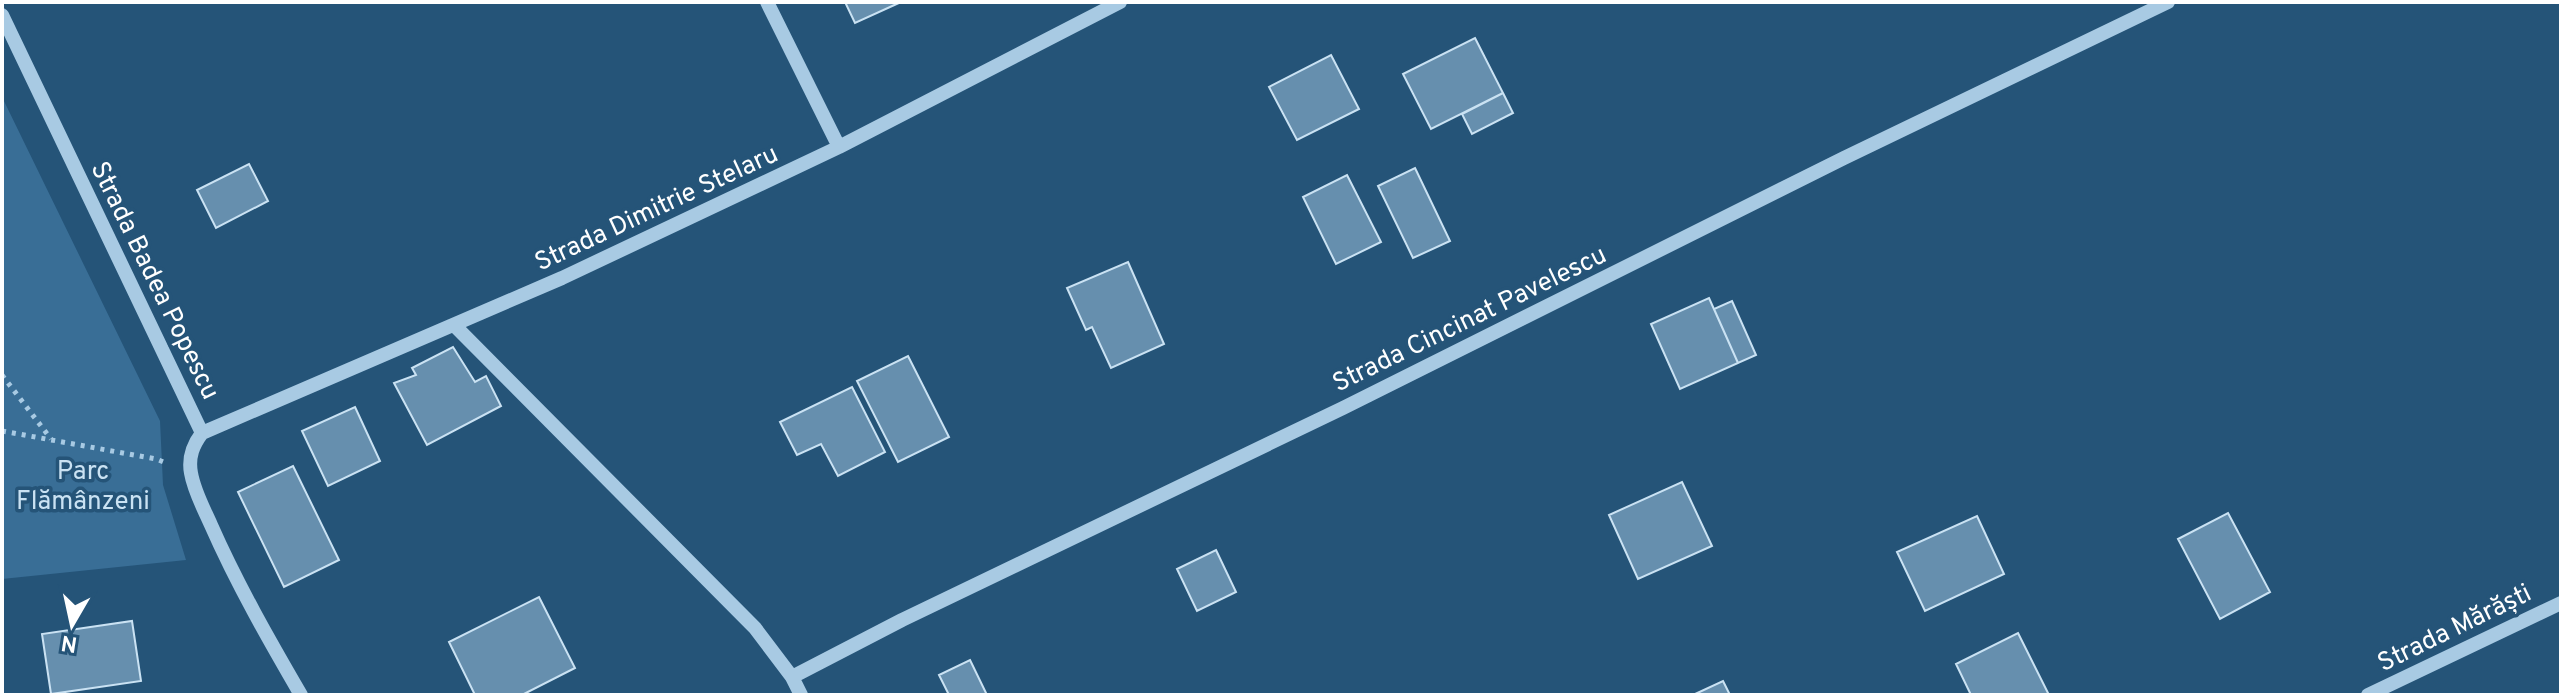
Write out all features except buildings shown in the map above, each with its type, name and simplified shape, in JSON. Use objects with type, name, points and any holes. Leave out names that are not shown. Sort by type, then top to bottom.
[{"type":"street","points":[[767,2],[839,147]]},
{"type":"street","name":"Strada Dimitrie Stelaru","points":[[202,433],[455,326],[839,147],[1120,2]]},
{"type":"street","name":"Strada Cincinat Pavelescu","points":[[792,677],[902,620],[1314,422],[1844,158],[2168,2]]},
{"type":"street","name":"Strada Badea Popescu","points":[[2,15],[202,433],[190,458],[191,474]]},
{"type":"street","points":[[455,326],[755,628],[792,677],[801,695]]},
{"type":"street","points":[[191,474],[225,556],[301,695]]},
{"type":"street","name":"Strada Mărăști","points":[[2368,695],[2561,603]]},
{"type":"path","points":[[2,375],[52,440]]},
{"type":"path","points":[[2,431],[156,459],[191,474]]},
{"type":"green space","name":"Parc Flămânzeni","points":[[2,97],[160,421],[163,485],[186,560],[2,579]]}]
